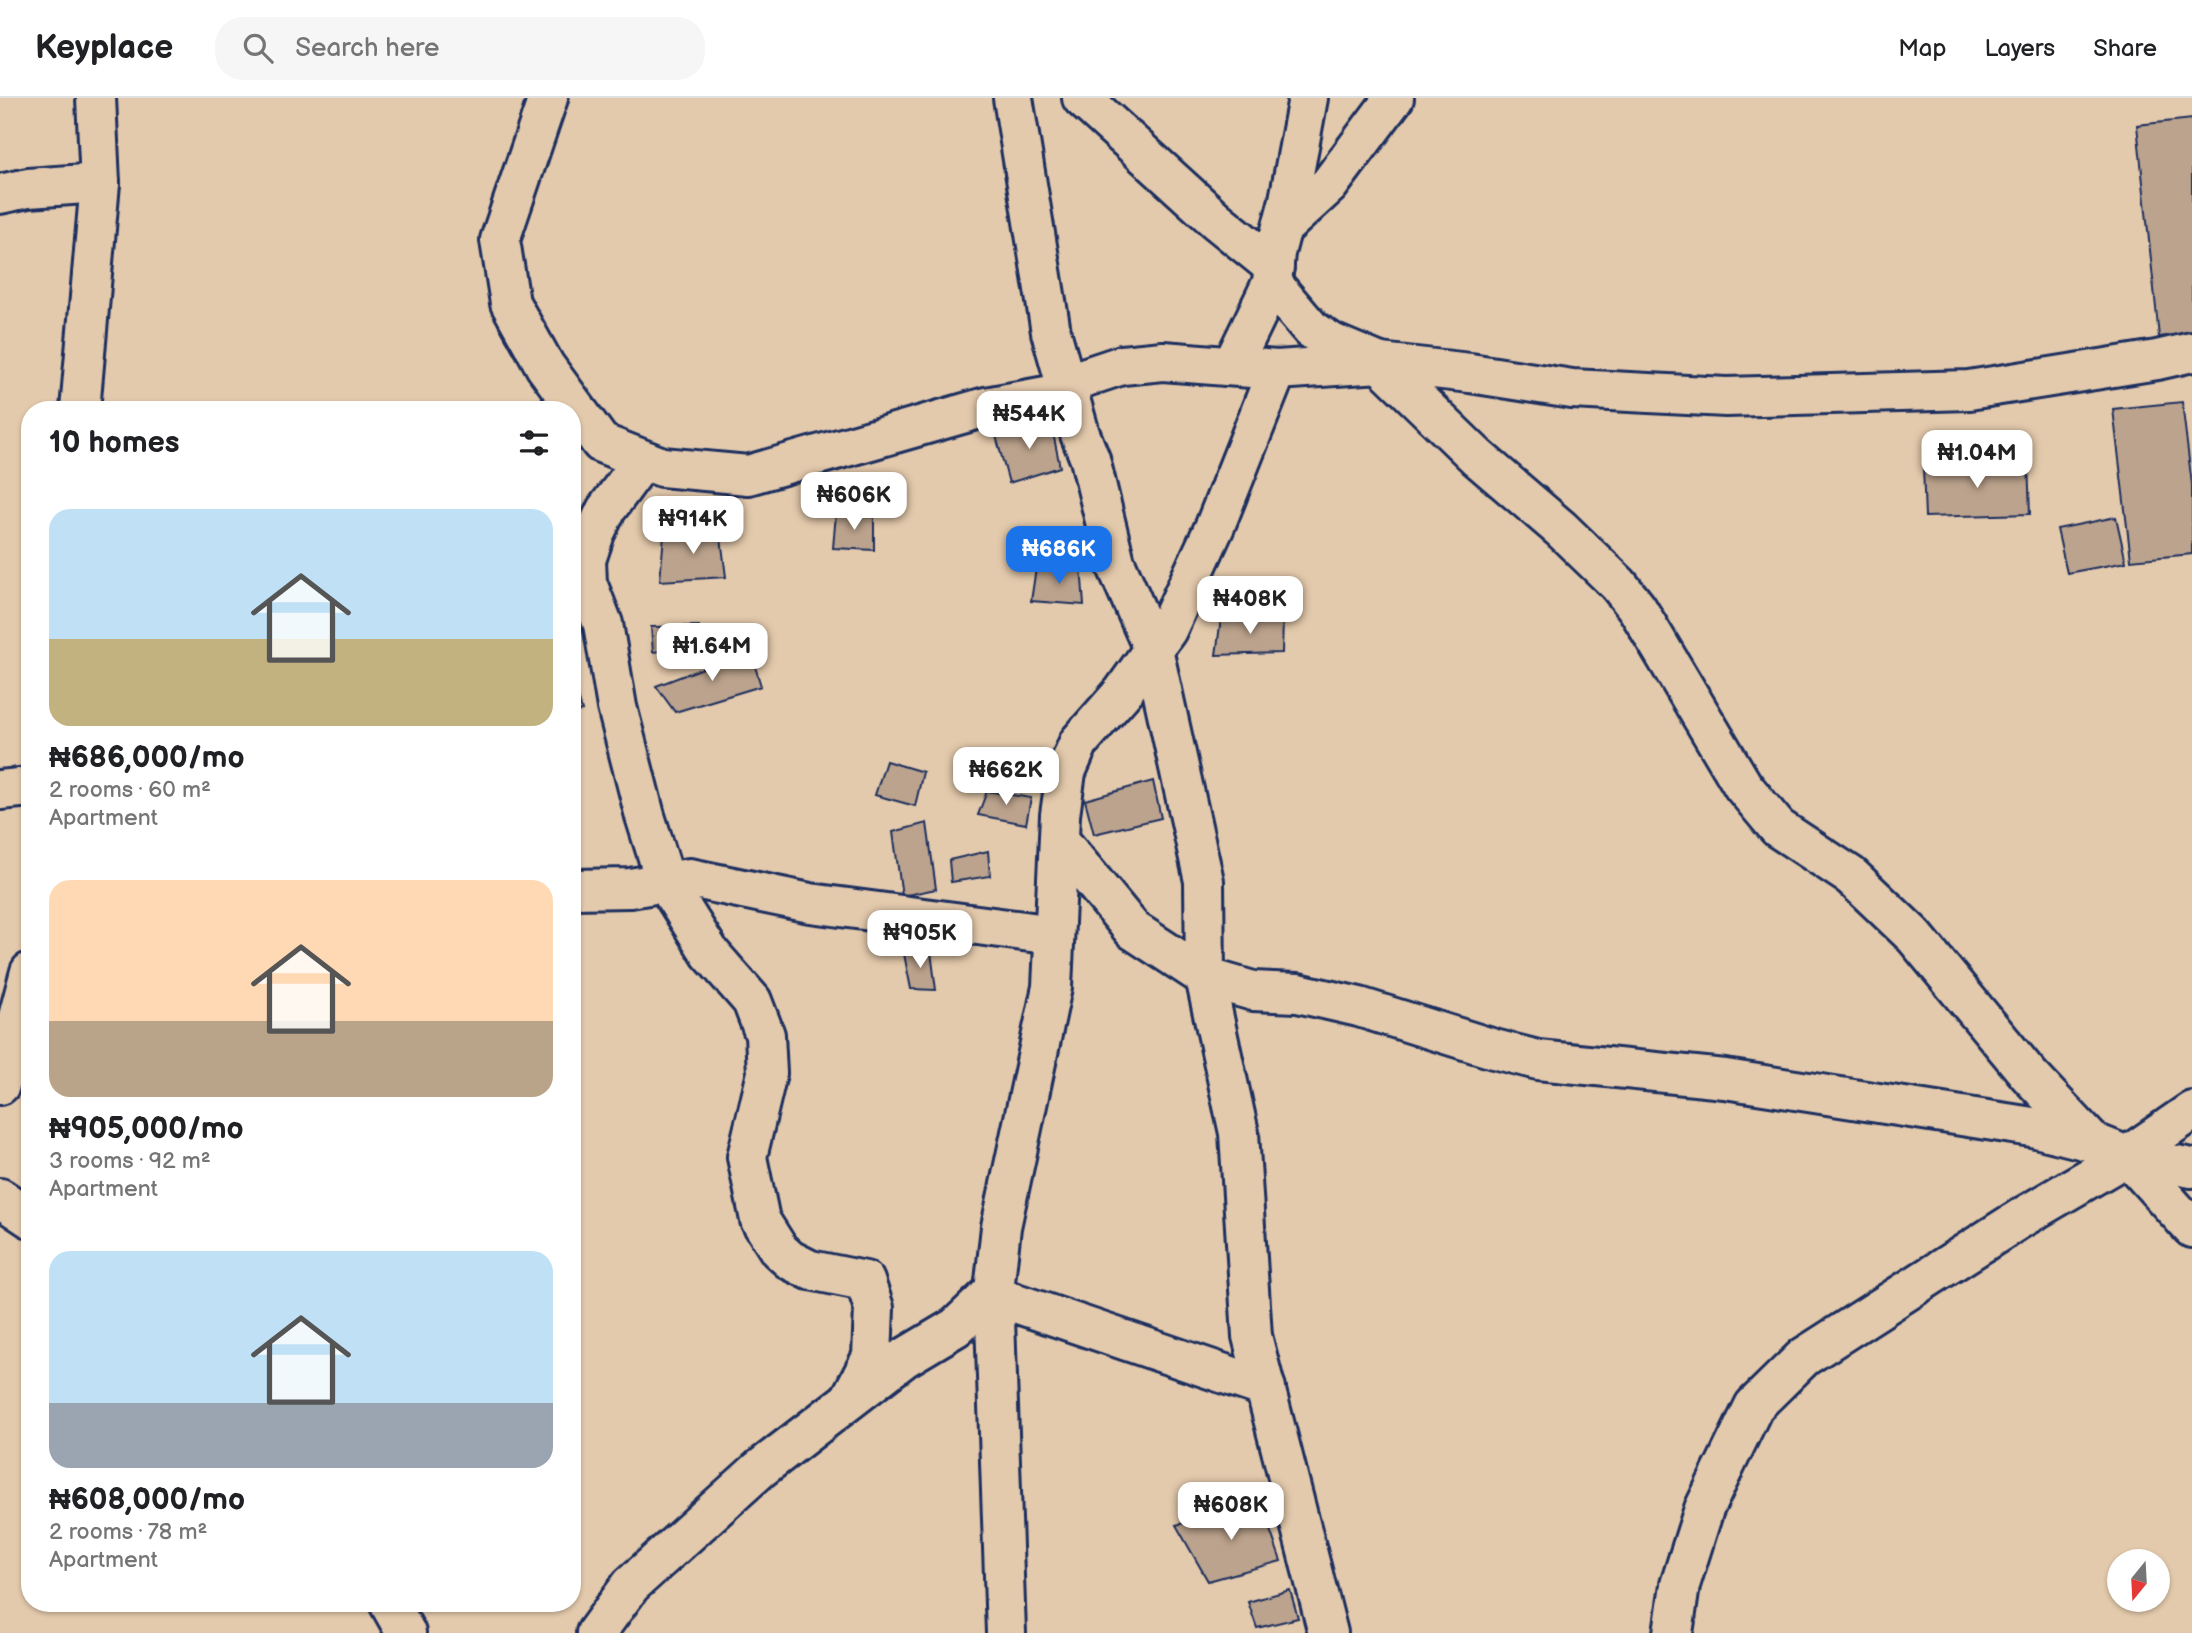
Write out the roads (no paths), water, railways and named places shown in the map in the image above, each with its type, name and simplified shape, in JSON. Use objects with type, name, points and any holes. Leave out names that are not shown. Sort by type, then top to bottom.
[{"type":"street","points":[[81,401],[100,183],[96,98]]},
{"type":"street","points":[[548,98],[500,240],[510,303],[545,366],[570,401]]},
{"type":"street","points":[[1013,98],[1049,320],[1080,434],[1090,459],[1115,562],[1153,649],[1204,881],[1205,977],[1239,1133],[1252,1336],[1328,1633]]},
{"type":"street","points":[[1082,98],[1273,275],[1311,329],[1332,343],[1380,363],[1477,457],[1561,529],[1618,584],[1637,608],[1743,786],[1778,828],[1851,876],[1914,936],[2029,1075],[2192,1228]]},
{"type":"street","points":[[1232,366],[1273,275],[1308,98]]},
{"type":"street","points":[[1282,228],[1329,185],[1394,98]]},
{"type":"street","points":[[0,194],[28,188],[100,183]]},
{"type":"street","points":[[581,416],[601,443],[662,467],[748,475],[986,407],[1068,391],[1077,380],[1122,365],[1163,361],[1277,370],[1380,363],[1470,373],[1572,389],[1726,397],[1969,390],[2192,352]]},
{"type":"street","points":[[1006,1633],[994,1294],[1002,1227],[1052,987],[1059,840],[1066,772],[1079,742],[1123,692],[1167,630],[1215,526],[1277,370]]},
{"type":"street","points":[[643,460],[594,533],[586,560],[587,583],[603,624],[617,707],[645,816],[666,883],[710,953],[752,1002],[765,1035],[767,1073],[747,1157],[760,1220],[779,1250],[790,1260],[810,1270],[865,1281],[874,1308],[872,1357],[850,1399]]},
{"type":"street","points":[[0,790],[21,788]]},
{"type":"street","points":[[1059,840],[1133,930],[1205,977],[1253,991],[1298,993],[1359,1007],[1538,1060],[1725,1079],[2032,1127],[2109,1149],[2192,1168]]},
{"type":"street","points":[[581,889],[630,888],[690,878],[810,903],[1054,935]]},
{"type":"street","points":[[0,1084],[21,1006]]},
{"type":"street","points":[[1673,1633],[1680,1585],[1704,1509],[1754,1406],[1804,1357],[2021,1217],[2109,1149],[2192,1111]]},
{"type":"street","points":[[0,1198],[21,1212]]},
{"type":"street","points":[[994,1294],[1266,1388]]},
{"type":"street","points":[[596,1633],[631,1585],[761,1469],[904,1358],[957,1327],[994,1294]]},
{"type":"street","points":[[394,1612],[406,1633]]}]
